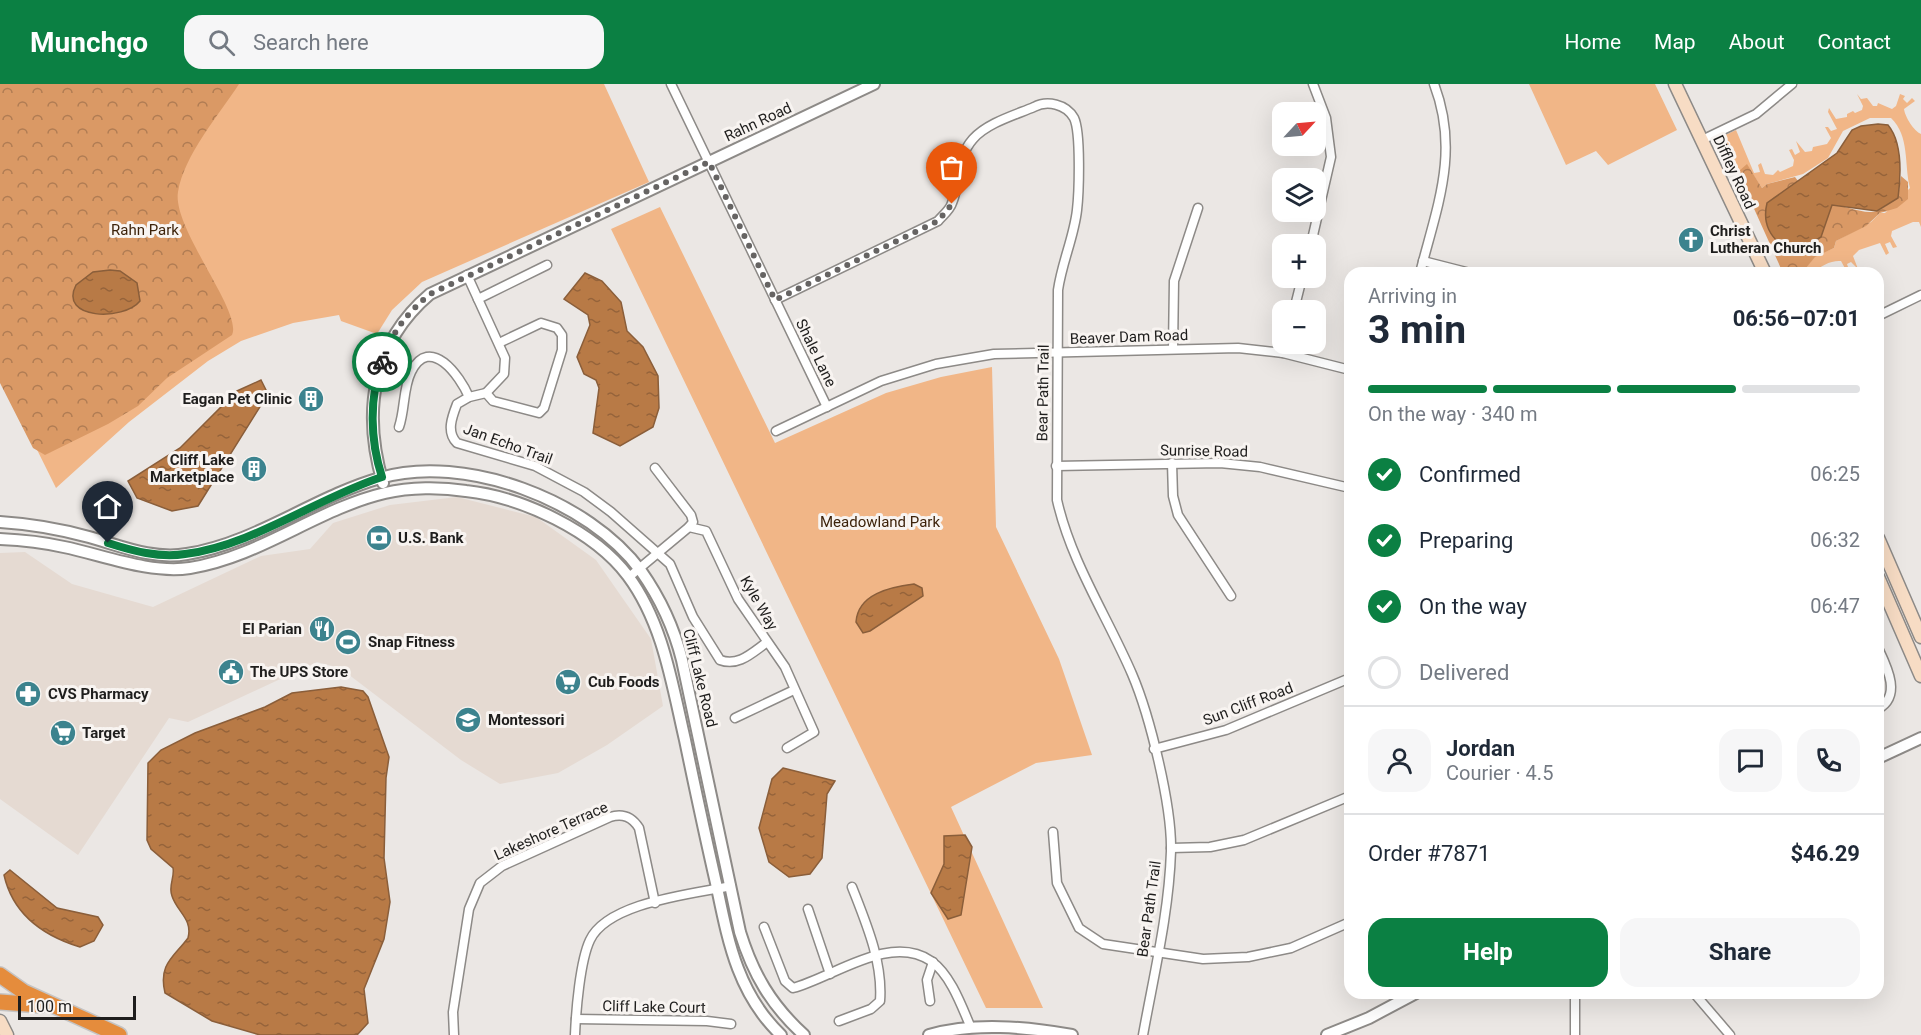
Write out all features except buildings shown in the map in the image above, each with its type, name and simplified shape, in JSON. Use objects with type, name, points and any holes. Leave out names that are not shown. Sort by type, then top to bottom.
[{"type":"highway","points":[[0,975],[24,992],[118,1035]]},
{"type":"highway","points":[[0,1002],[30,1003],[57,1008]]},
{"type":"main road","name":"Diffley Road","points":[[1675,84],[1763,267]]},
{"type":"main road","points":[[1884,552],[1921,637]]},
{"type":"main road","points":[[1884,591],[1921,676]]},
{"type":"main road","points":[[0,1022],[7,1035]]},
{"type":"street","name":"Shale Lane","points":[[671,84],[827,407]]},
{"type":"street","name":"Rahn Road","points":[[386,493],[373,425],[374,395],[388,344],[414,308],[430,294],[874,84]]},
{"type":"street","points":[[1313,84],[1326,118],[1331,157],[1313,234]]},
{"type":"street","points":[[1422,267],[1446,172],[1447,131],[1434,84]]},
{"type":"street","points":[[1702,140],[1756,114],[1792,84]]},
{"type":"street","name":"Bear Path Trail","points":[[775,300],[938,221],[952,204],[960,159],[973,138],[1038,105],[1049,103],[1058,105],[1074,118],[1077,128],[1079,186],[1077,212],[1061,267],[1058,290],[1057,500],[1064,530],[1133,676],[1154,749],[1167,807],[1171,848],[1169,886],[1143,1035]]},
{"type":"street","points":[[1173,349],[1174,281],[1198,208]]},
{"type":"street","points":[[1423,261],[1446,267]]},
{"type":"street","points":[[478,299],[547,265]]},
{"type":"street","points":[[399,427],[404,414],[410,374],[419,361],[428,357],[437,358],[447,365],[463,383],[469,397],[486,393],[504,374],[506,358],[467,275]]},
{"type":"street","points":[[1884,313],[1921,295]]},
{"type":"street","points":[[486,393],[493,401],[539,413],[544,408],[563,341],[557,328],[541,323],[499,343]]},
{"type":"street","name":"Beaver Dam Road","points":[[776,431],[881,381],[936,364],[994,354],[1238,348],[1272,352]]},
{"type":"street","name":"Beaver Dam Road","points":[[1287,354],[1344,368]]},
{"type":"street","name":"Jan Echo Trail","points":[[469,397],[456,404],[450,432],[457,443],[535,466],[584,492],[611,512],[670,564],[693,617],[720,660],[733,663],[753,654],[766,643]]},
{"type":"street","points":[[1172,463],[1173,496],[1178,514],[1231,596]]},
{"type":"street","name":"Sunrise Road","points":[[1056,466],[1220,463],[1260,467],[1344,487]]},
{"type":"street","points":[[628,577],[658,555],[693,522],[691,515],[655,468]]},
{"type":"street","name":"Cliff Lake Road","points":[[0,522],[54,529],[159,555],[184,555],[231,543],[338,493],[382,477],[435,470],[498,480],[533,492],[586,521],[640,569],[657,595],[677,640],[750,963],[777,1009],[804,1035]]},
{"type":"street","name":"Cliff Lake Road","points":[[0,539],[29,540],[154,567],[184,568],[207,565],[244,553],[345,506],[386,493],[438,488],[501,497],[537,511],[591,542],[611,558],[628,577],[661,639],[737,971],[750,998],[781,1035]]},
{"type":"street","name":"Kyle Way","points":[[689,527],[701,528],[710,535],[738,599],[766,643],[774,649],[814,732],[787,748]]},
{"type":"street","points":[[1884,659],[1892,690],[1884,706]]},
{"type":"street","name":"Sun Cliff Road","points":[[1154,749],[1226,730],[1344,681]]},
{"type":"street","points":[[735,718],[794,690]]},
{"type":"street","points":[[1884,755],[1921,738]]},
{"type":"street","points":[[1171,848],[1210,847],[1244,840],[1344,798]]},
{"type":"street","name":"Lakeshore Terrace","points":[[454,1035],[453,1012],[469,909],[476,889],[496,869],[610,817],[625,816],[634,820],[639,828],[655,903]]},
{"type":"street","points":[[1053,832],[1057,883],[1079,928],[1103,944],[1203,959],[1248,957],[1291,948],[1344,925]]},
{"type":"street","points":[[575,1035],[587,946],[593,934],[612,917],[655,903],[731,886]]},
{"type":"street","points":[[839,1021],[871,1009],[880,1001],[873,941],[852,887]]},
{"type":"street","points":[[808,909],[831,974]]},
{"type":"street","points":[[764,927],[788,985],[793,988],[875,956],[896,951],[916,954],[933,962],[950,986],[971,1028]]},
{"type":"street","points":[[930,1001],[927,980],[933,962]]},
{"type":"street","points":[[1327,1035],[1369,1018],[1405,999]]},
{"type":"street","points":[[1575,999],[1575,1035]]},
{"type":"street","points":[[1699,999],[1730,1035]]},
{"type":"street","name":"Cliff Lake Court","points":[[576,1019],[707,1021],[731,1024]]},
{"type":"street","points":[[929,1035],[971,1028],[1033,1028],[1072,1035]]},
{"type":"shaded area","points":[[457,497],[536,517],[596,560],[651,639],[663,706],[607,745],[558,773],[500,784],[461,760],[340,668],[317,662],[188,722],[169,718],[78,855],[0,799],[0,553],[25,552],[72,584],[153,607],[261,556],[310,549],[333,523],[390,505]]},
{"type":"green space","name":"Rahn Park","points":[[0,84],[604,84],[649,182],[422,282],[392,310],[377,334],[341,321],[339,315],[293,323],[241,341],[208,361],[129,422],[56,488],[0,375]]},
{"type":"green space","points":[[0,84],[239,84],[212,122],[187,164],[178,192],[179,208],[185,226],[227,308],[233,324],[232,335],[167,378],[138,406],[108,424],[45,455],[33,448],[0,383]]},
{"type":"green space","points":[[1529,84],[1655,84],[1677,130],[1608,165],[1596,151],[1566,165]]},
{"type":"green space","points":[[1857,94],[1861,99],[1867,98],[1873,106],[1877,106],[1878,103],[1892,109],[1896,106],[1900,94],[1905,96],[1903,99],[1907,103],[1912,98],[1915,101],[1904,109],[1910,123],[1921,134],[1921,227],[1919,222],[1913,222],[1892,231],[1891,236],[1897,247],[1893,248],[1890,242],[1885,244],[1889,253],[1886,255],[1880,243],[1859,250],[1853,256],[1857,267],[1851,262],[1847,264],[1848,267],[1844,267],[1841,261],[1837,261],[1820,267],[1807,267],[1815,256],[1834,248],[1836,241],[1871,222],[1880,213],[1885,213],[1910,188],[1904,142],[1897,125],[1891,118],[1870,118],[1843,131],[1828,158],[1803,174],[1767,184],[1762,188],[1747,165],[1742,182],[1751,201],[1750,205],[1719,138],[1736,130],[1754,173],[1760,172],[1758,165],[1761,163],[1765,174],[1773,175],[1778,170],[1780,172],[1793,166],[1794,160],[1789,150],[1792,149],[1795,155],[1800,152],[1796,141],[1805,152],[1812,151],[1813,147],[1827,144],[1831,138],[1825,127],[1831,131],[1837,129],[1828,112],[1829,108],[1836,119],[1847,117],[1847,114],[1853,111],[1855,113],[1862,110],[1863,106]]},
{"type":"green space","points":[[1747,164],[1762,188],[1767,184],[1795,177],[1798,181],[1794,185],[1829,209],[1832,205],[1866,212],[1879,210],[1898,198],[1901,176],[1908,182],[1908,199],[1897,208],[1880,213],[1866,226],[1836,241],[1834,248],[1815,257],[1807,267],[1780,267],[1739,171]]},
{"type":"green space","name":"Meadowland Park","points":[[660,207],[775,443],[886,393],[941,377],[992,367],[996,527],[1059,659],[1092,755],[1036,763],[951,807],[1043,1008],[986,1008],[611,229]]},
{"type":"water","points":[[1888,125],[1899,150],[1898,198],[1877,211],[1832,205],[1821,237],[1806,246],[1787,250],[1769,230],[1766,217],[1767,203],[1837,153],[1852,130],[1861,126]]},
{"type":"water","points":[[120,271],[137,283],[140,301],[121,312],[108,314],[84,311],[76,305],[73,297],[76,285],[93,272]]},
{"type":"water","points":[[585,273],[602,281],[621,302],[627,331],[643,347],[658,376],[659,408],[653,427],[620,446],[593,433],[599,388],[596,380],[584,374],[577,357],[590,325],[588,315],[564,299]]},
{"type":"water","points":[[261,380],[268,394],[198,506],[172,511],[137,498],[128,481],[180,448],[237,391]]},
{"type":"water","points":[[914,584],[922,588],[923,596],[870,631],[863,633],[856,622],[858,612],[869,598],[895,587]]},
{"type":"water","points":[[341,687],[363,691],[368,697],[389,757],[386,778],[384,858],[390,902],[384,939],[364,989],[368,1023],[357,1035],[260,1035],[212,1021],[165,993],[163,983],[166,968],[188,938],[189,931],[171,892],[173,868],[151,849],[147,840],[148,763],[161,750],[195,733],[265,707],[292,693]]},
{"type":"water","points":[[783,768],[835,781],[827,794],[822,858],[810,874],[789,877],[769,862],[759,828],[772,779]]},
{"type":"water","points":[[965,835],[972,847],[961,915],[948,919],[931,893],[944,864],[944,836]]},
{"type":"water","points":[[10,870],[57,908],[98,917],[103,925],[94,941],[80,947],[54,937],[32,922],[15,902],[8,889],[4,875]]},
{"type":"way so far","points":[[382,362],[388,344],[400,324],[430,294],[709,162],[775,300],[938,221],[952,204]]},
{"type":"place","name":"Christ Lutheran Church","points":[[1691,240]]},
{"type":"place","name":"Eagan Pet Clinic","points":[[311,399]]},
{"type":"place","name":"Cliff Lake Marketplace","points":[[254,469]]},
{"type":"place","name":"U.S. Bank","points":[[379,538]]},
{"type":"place","name":"El Parian","points":[[322,629]]},
{"type":"place","name":"Snap Fitness","points":[[348,642]]},
{"type":"place","name":"The UPS Store","points":[[231,672]]},
{"type":"place","name":"Cub Foods","points":[[568,682]]},
{"type":"place","name":"CVS Pharmacy","points":[[28,694]]},
{"type":"place","name":"Montessori","points":[[468,720]]},
{"type":"place","name":"Target","points":[[63,733]]},
{"type":"route","points":[[108,543],[159,555],[184,555],[213,549],[231,543],[338,493],[382,477],[373,425],[374,395],[382,362]]}]
